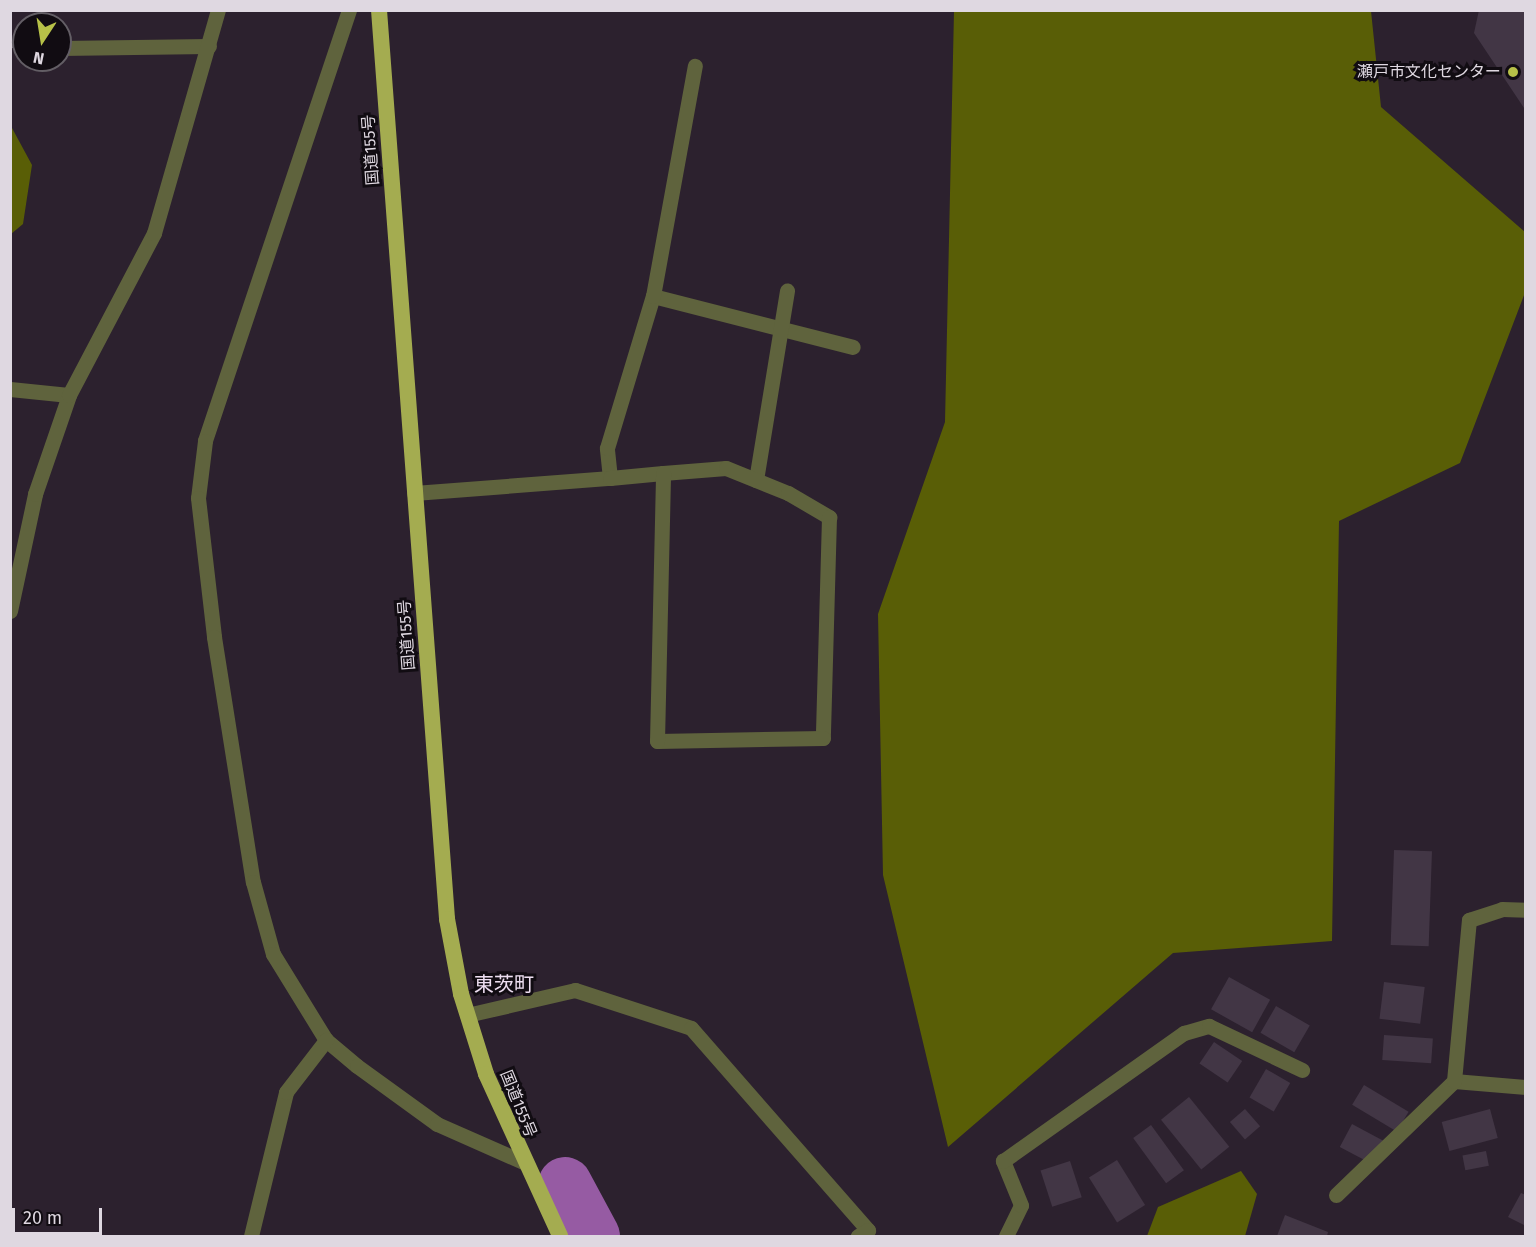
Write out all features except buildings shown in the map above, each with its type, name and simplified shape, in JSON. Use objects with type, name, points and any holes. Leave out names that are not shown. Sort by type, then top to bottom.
[{"type":"highway","name":"国道155号","points":[[380,10],[447,919],[467,1015],[523,1162],[560,1236]]},
{"type":"street","points":[[10,610],[35,495],[69,395],[154,233],[218,10]]},
{"type":"street","points":[[349,10],[231,350],[205,441],[198,498],[254,882],[273,954],[326,1040],[437,1124],[523,1162]]},
{"type":"street","points":[[72,48],[209,46]]},
{"type":"street","points":[[610,478],[607,448],[653,296],[695,66]]},
{"type":"street","points":[[756,480],[787,291]]},
{"type":"street","points":[[653,296],[853,347]]},
{"type":"street","points":[[10,389],[69,395]]},
{"type":"street","points":[[414,493],[610,478],[663,473],[726,468],[756,480],[829,517],[824,738],[657,741],[663,473]]},
{"type":"street","points":[[1336,1195],[1454,1081],[1469,920],[1502,909],[1526,910]]},
{"type":"street","points":[[467,1015],[574,990],[691,1028],[867,1234]]},
{"type":"street","points":[[1006,1236],[1021,1205],[1003,1161],[1184,1033],[1209,1026],[1302,1070]]},
{"type":"street","points":[[251,1236],[286,1092],[326,1040]]},
{"type":"street","points":[[1454,1081],[1526,1087]]},
{"type":"shaded area","points":[[954,11],[1371,11],[1381,107],[1525,232],[1526,290],[1460,463],[1339,521],[1332,941],[1173,953],[948,1147],[883,875],[878,614],[945,422]]},
{"type":"shaded area","points":[[11,64],[12,128],[32,165],[23,224],[11,234]]},
{"type":"shaded area","points":[[1241,1171],[1257,1194],[1245,1236],[1147,1236],[1158,1207]]},
{"type":"waterway","points":[[565,1184],[593,1236]]},
{"type":"place","name":"瀬戸市文化センター","points":[[1513,72]]},
{"type":"district","name":"東茨町","points":[[504,984]]}]
